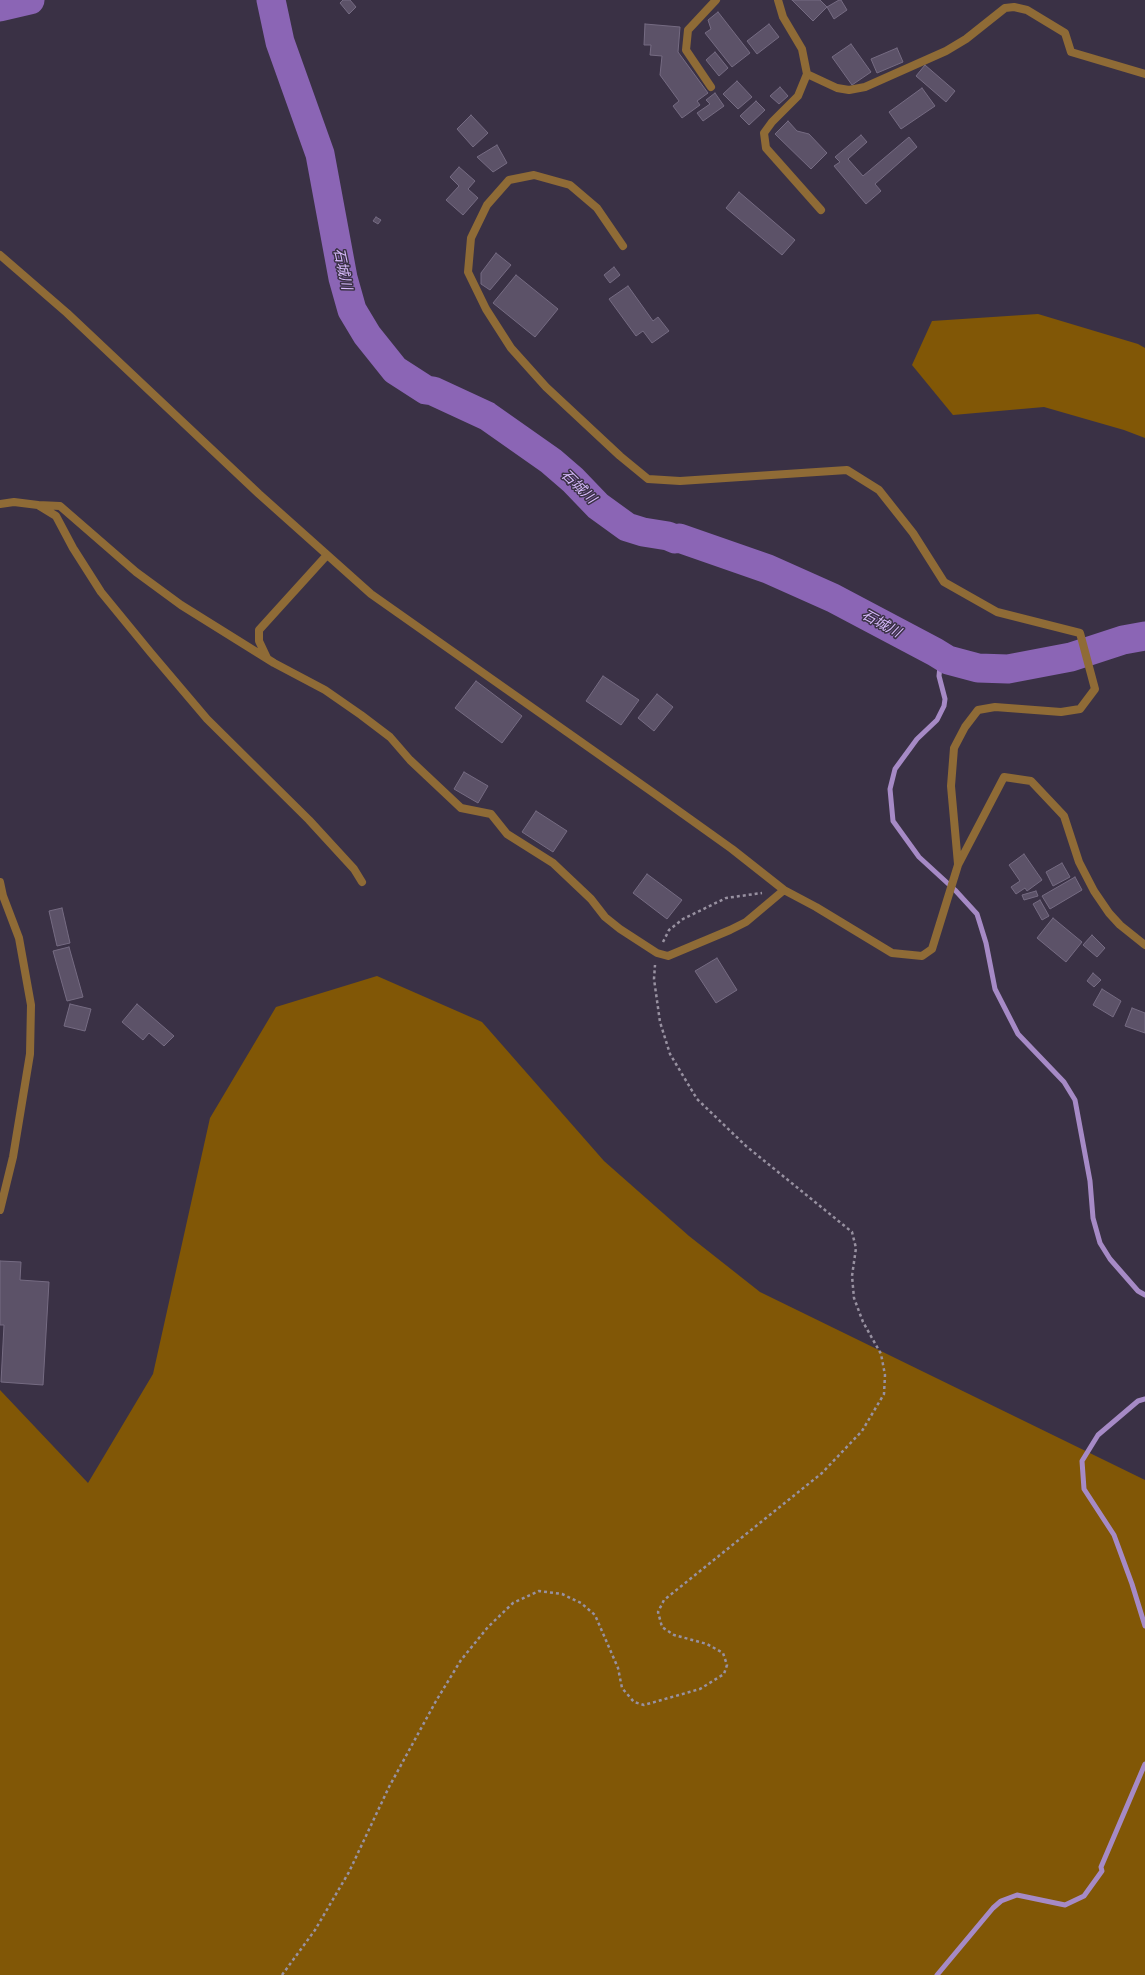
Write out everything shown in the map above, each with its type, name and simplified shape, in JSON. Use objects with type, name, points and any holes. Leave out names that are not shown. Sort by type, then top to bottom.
[{"type":"street","points":[[711,87],[686,50],[688,30],[716,0]]},
{"type":"street","points":[[778,0],[783,17],[802,49],[807,74],[798,96],[772,122],[764,133],[766,148],[821,210]]},
{"type":"street","points":[[807,74],[838,88],[849,90],[864,87],[946,51],[966,39],[1005,8],[1014,7],[1027,10],[1065,34],[1071,52],[1145,74]]},
{"type":"street","points":[[623,246],[597,208],[570,185],[534,175],[509,180],[487,205],[471,238],[468,272],[486,309],[511,348],[546,387],[620,456],[648,479],[680,481],[847,470],[879,490],[913,533],[944,582],[997,612],[1080,633],[1095,689],[1080,708],[1062,712],[995,707],[978,710],[961,734],[954,748],[951,786],[958,865]]},
{"type":"street","points":[[0,255],[73,319],[259,494],[371,594],[732,849],[784,890],[816,907],[892,953],[922,956],[932,948],[958,865],[1004,777],[1031,781],[1064,816],[1079,862],[1094,891],[1109,913],[1145,945]]},
{"type":"street","points":[[0,504],[14,502],[60,506],[136,572],[181,604],[267,658],[325,690],[367,719],[390,737],[410,760],[460,808],[491,814],[507,834],[553,863],[591,899],[605,917],[620,929],[657,953],[668,956],[730,930],[746,922],[784,890]]},
{"type":"street","points":[[38,505],[56,516],[73,548],[101,592],[207,719],[309,820],[354,869],[362,882]]},
{"type":"street","points":[[267,658],[259,641],[259,630],[327,554]]},
{"type":"street","points":[[0,882],[3,896],[19,938],[31,1005],[30,1054],[13,1157],[0,1210]]},
{"type":"path","points":[[282,1975],[315,1930],[349,1872],[389,1787],[436,1701],[461,1660],[493,1622],[513,1603],[539,1591],[562,1594],[582,1603],[595,1615],[618,1668],[622,1688],[634,1702],[644,1705],[700,1689],[724,1674],[727,1665],[723,1653],[707,1644],[674,1635],[662,1627],[658,1612],[664,1600],[822,1473],[862,1431],[884,1394],[885,1375],[881,1354],[864,1322],[854,1298],[852,1276],[856,1248],[852,1232],[746,1146],[697,1099],[670,1054],[660,1022],[654,978],[655,957],[670,930],[682,919],[726,898],[784,890]]},
{"type":"shaded area","points":[[1038,314],[1138,344],[1145,348],[1145,438],[1124,430],[1044,407],[953,415],[912,365],[932,321]]},
{"type":"shaded area","points":[[377,976],[482,1022],[604,1161],[689,1236],[760,1292],[1145,1480],[1145,1975],[0,1975],[0,1390],[88,1483],[153,1374],[210,1118],[276,1007]]},
{"type":"building","points":[[343,0],[350,0],[356,7],[349,14],[340,3]]},
{"type":"building","points":[[792,0],[820,0],[827,7],[813,21]]},
{"type":"building","points":[[841,0],[847,10],[834,19],[827,7]]},
{"type":"building","points":[[718,12],[750,53],[732,67],[705,33],[711,29],[708,20]]},
{"type":"building","points":[[645,24],[680,27],[678,52],[708,93],[697,101],[700,105],[682,118],[673,106],[679,101],[660,75],[662,56],[650,55],[651,45],[644,45]]},
{"type":"building","points":[[769,24],[779,37],[757,54],[747,41]]},
{"type":"building","points":[[851,44],[871,72],[852,85],[832,57]]},
{"type":"building","points":[[897,48],[903,62],[877,73],[871,59]]},
{"type":"building","points":[[715,52],[728,68],[719,76],[706,60]]},
{"type":"building","points":[[925,65],[955,91],[946,102],[916,76]]},
{"type":"building","points":[[737,81],[752,97],[738,109],[723,94]]},
{"type":"building","points":[[780,87],[788,96],[779,104],[770,96]]},
{"type":"building","points":[[922,88],[935,106],[901,129],[889,112]]},
{"type":"building","points":[[715,93],[724,106],[703,121],[697,113],[710,104],[706,100]]},
{"type":"building","points":[[756,101],[765,110],[749,125],[740,116]]},
{"type":"building","points":[[471,115],[488,133],[473,147],[457,129]]},
{"type":"building","points":[[788,121],[797,131],[809,134],[827,153],[811,169],[775,134]]},
{"type":"building","points":[[861,135],[867,142],[848,159],[863,176],[909,137],[917,147],[875,184],[881,191],[866,204],[834,166],[840,162],[835,157]]},
{"type":"building","points":[[497,145],[507,163],[493,172],[477,157]]},
{"type":"building","points":[[459,167],[475,181],[468,189],[478,198],[463,215],[446,200],[459,186],[450,177]]},
{"type":"building","points":[[739,192],[795,240],[782,255],[726,208]]},
{"type":"building","points":[[376,217],[381,220],[378,224],[373,221]]},
{"type":"building","points":[[496,253],[511,265],[490,290],[481,284],[481,273]]},
{"type":"building","points":[[614,267],[620,275],[610,283],[604,275]]},
{"type":"building","points":[[516,275],[558,309],[535,337],[493,303]]},
{"type":"building","points":[[628,286],[653,321],[658,317],[669,331],[652,343],[643,331],[636,336],[609,299]]},
{"type":"building","points":[[603,676],[639,700],[621,725],[586,701]]},
{"type":"building","points":[[476,681],[522,716],[502,743],[455,708]]},
{"type":"building","points":[[657,694],[673,707],[654,731],[638,718]]},
{"type":"building","points":[[464,772],[488,786],[478,803],[454,789]]},
{"type":"building","points":[[536,811],[567,831],[553,852],[522,832]]},
{"type":"building","points":[[1024,854],[1042,880],[1027,891],[1025,888],[1016,894],[1011,887],[1020,881],[1009,865]]},
{"type":"building","points":[[1062,863],[1070,877],[1053,886],[1046,872]]},
{"type":"building","points":[[647,874],[682,900],[667,919],[633,893]]},
{"type":"building","points":[[1075,877],[1082,890],[1050,909],[1042,896]]},
{"type":"building","points":[[1036,891],[1038,896],[1024,900],[1022,895]]},
{"type":"building","points":[[1040,900],[1049,916],[1042,920],[1033,904]]},
{"type":"building","points":[[62,908],[70,943],[57,946],[49,911]]},
{"type":"building","points":[[1053,918],[1082,942],[1066,962],[1037,938]]},
{"type":"building","points":[[1092,935],[1105,948],[1097,957],[1083,945]]},
{"type":"building","points":[[69,947],[83,997],[67,1001],[53,951]]},
{"type":"building","points":[[717,958],[737,990],[716,1003],[695,971]]},
{"type":"building","points":[[1093,973],[1101,980],[1094,987],[1087,981]]},
{"type":"building","points":[[1102,989],[1121,1001],[1113,1017],[1093,1005]]},
{"type":"building","points":[[70,1004],[91,1009],[85,1031],[64,1026]]},
{"type":"building","points":[[137,1004],[174,1036],[164,1046],[149,1033],[143,1040],[122,1022]]},
{"type":"building","points":[[1132,1008],[1145,1013],[1145,1033],[1125,1026]]},
{"type":"building","points":[[0,1261],[21,1262],[20,1280],[49,1282],[43,1385],[1,1382],[4,1325],[0,1325]]},
{"type":"waterway","name":"石城川","points":[[0,7],[30,0]]},
{"type":"waterway","name":"石城川","points":[[271,0],[280,42],[320,154],[343,278],[352,310],[367,335],[395,370],[426,390],[433,391],[487,416],[551,461],[573,480],[598,506],[627,527],[643,532],[668,536],[675,539],[679,538],[768,569],[833,598],[948,660],[978,668],[1008,669],[1071,657],[1123,640],[1145,636]]},
{"type":"waterway","points":[[941,656],[939,676],[945,699],[944,706],[937,720],[917,739],[895,769],[890,789],[893,821],[919,857],[955,890],[977,914],[986,943],[995,989],[1018,1034],[1064,1082],[1075,1100],[1090,1181],[1093,1218],[1100,1243],[1110,1259],[1138,1291],[1145,1295]]},
{"type":"waterway","points":[[1145,1399],[1138,1401],[1098,1435],[1082,1461],[1084,1489],[1114,1535],[1132,1584],[1145,1626]]},
{"type":"waterway","points":[[937,1975],[993,1908],[1001,1901],[1017,1895],[1065,1905],[1084,1896],[1102,1871],[1101,1867],[1145,1764]]}]
